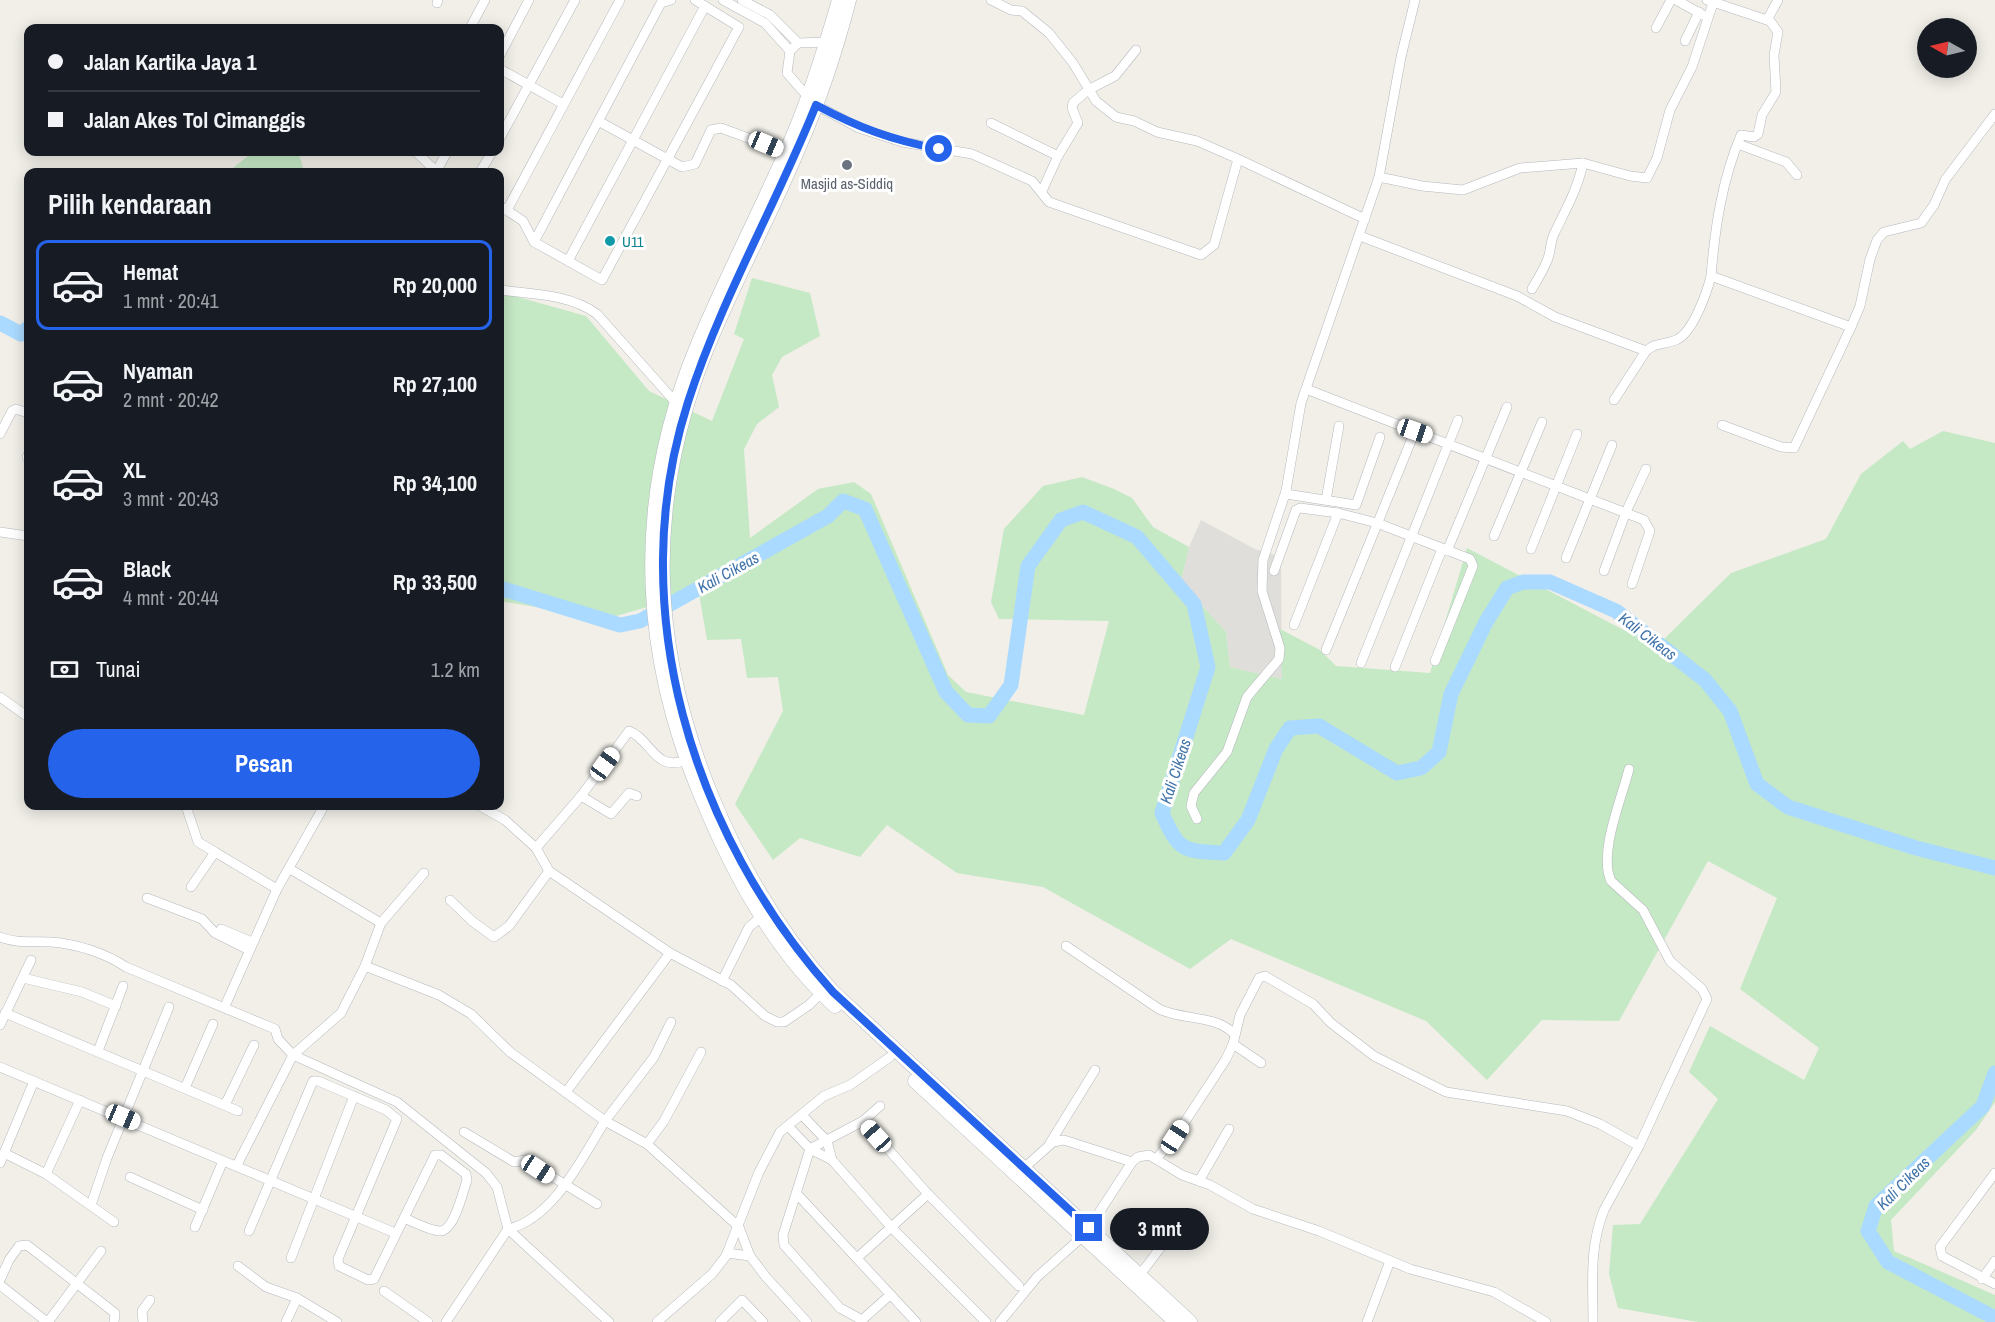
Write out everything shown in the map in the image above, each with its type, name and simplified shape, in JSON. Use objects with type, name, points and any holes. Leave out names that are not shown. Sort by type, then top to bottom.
[{"type":"main road","points":[[812,101],[839,0]]},
{"type":"main road","points":[[656,568],[669,484],[687,404],[706,352],[812,101],[849,0]]},
{"type":"main road","points":[[791,149],[697,346],[677,404],[660,481],[656,568],[666,692],[686,760],[722,847],[761,909],[800,956],[833,992],[1024,1168],[1176,1322]]},
{"type":"main road","points":[[663,652],[696,758],[730,841],[781,947],[821,993],[890,1057],[1086,1233],[1190,1322]]},
{"type":"street","points":[[472,24],[485,0]]},
{"type":"street","points":[[504,47],[529,0]]},
{"type":"street","points":[[504,131],[575,0]]},
{"type":"street","points":[[504,206],[620,0]]},
{"type":"street","points":[[534,242],[600,122],[661,3],[671,0]]},
{"type":"street","points":[[504,209],[523,221],[534,242],[602,280],[739,27],[695,0]]},
{"type":"street","points":[[723,0],[765,23],[790,51]]},
{"type":"street","points":[[742,0],[770,15],[798,43]]},
{"type":"street","points":[[992,0],[1032,18],[1074,63],[1096,101],[1116,117],[1134,121],[1156,132],[1197,141],[1365,219]]},
{"type":"street","points":[[1197,819],[1191,806],[1194,793],[1227,753],[1247,697],[1279,659],[1280,648],[1263,591],[1261,572],[1263,560],[1286,494],[1306,389],[1379,177],[1405,34],[1415,0]]},
{"type":"street","points":[[1656,28],[1671,0]]},
{"type":"street","points":[[1676,0],[1702,14],[1685,41]]},
{"type":"street","points":[[1767,20],[1778,0]]},
{"type":"street","points":[[1379,177],[1422,186],[1463,190],[1520,168],[1583,162],[1630,176],[1647,177],[1655,163],[1670,110],[1692,67],[1710,1],[1774,24],[1778,32],[1774,58],[1776,92],[1762,115],[1758,134],[1754,137],[1742,135],[1738,144],[1720,203],[1711,276],[1701,305],[1680,337],[1674,341],[1653,345],[1646,351],[1614,400]]},
{"type":"street","points":[[568,261],[705,6]]},
{"type":"street","points":[[827,42],[798,43],[790,51],[787,73],[812,101],[859,128],[902,142],[972,154],[1032,181],[1049,202],[1201,255],[1214,245],[1226,211],[1238,159]]},
{"type":"street","points":[[1042,191],[1058,156],[1078,123],[1072,108],[1073,103],[1088,90],[1115,76],[1136,50]]},
{"type":"street","points":[[504,71],[563,104]]},
{"type":"street","points":[[1722,425],[1781,447],[1794,448],[1860,306],[1869,259],[1877,240],[1884,232],[1921,223],[1934,205],[1945,180],[1995,114]]},
{"type":"street","points":[[600,122],[682,167],[695,164],[711,130],[721,128],[791,149]]},
{"type":"street","points":[[991,123],[1058,156]]},
{"type":"street","points":[[1738,144],[1786,162],[1797,175]]},
{"type":"street","points":[[420,156],[432,168]]},
{"type":"street","points":[[1532,289],[1549,256],[1553,235],[1565,214],[1570,195],[1576,188],[1583,162]]},
{"type":"street","points":[[1360,236],[1516,296],[1555,317],[1646,351]]},
{"type":"street","points":[[1711,276],[1851,327]]},
{"type":"street","points":[[504,291],[570,300],[586,306],[597,314],[677,404]]},
{"type":"street","points":[[1306,389],[1448,442],[1644,520],[1650,531],[1632,584]]},
{"type":"street","points":[[1395,667],[1507,407]]},
{"type":"street","points":[[0,434],[3,419],[16,409],[24,412]]},
{"type":"street","points":[[1361,663],[1458,420]]},
{"type":"street","points":[[1494,536],[1542,422]]},
{"type":"street","points":[[1326,500],[1339,426]]},
{"type":"street","points":[[1326,650],[1415,431]]},
{"type":"street","points":[[1531,549],[1577,434]]},
{"type":"street","points":[[1286,494],[1356,506],[1380,437]]},
{"type":"street","points":[[1566,558],[1612,445]]},
{"type":"street","points":[[1604,571],[1626,512],[1646,469]]},
{"type":"street","points":[[1274,571],[1298,508],[1338,513],[1377,523],[1470,559],[1473,566],[1435,661]]},
{"type":"street","points":[[1294,625],[1338,513]]},
{"type":"street","points":[[0,532],[24,535]]},
{"type":"street","points":[[0,698],[24,714]]},
{"type":"street","points":[[536,848],[581,796],[629,730],[667,762],[677,764],[686,760]]},
{"type":"street","points":[[1593,1322],[1592,1254],[1596,1230],[1604,1210],[1639,1146],[1707,999],[1702,989],[1670,961],[1643,910],[1611,881],[1608,874],[1609,843],[1629,769]]},
{"type":"street","points":[[581,796],[611,814],[629,793],[637,796]]},
{"type":"street","points":[[187,810],[198,842],[277,889]]},
{"type":"street","points":[[225,1006],[277,889],[322,810]]},
{"type":"street","points":[[487,810],[505,820],[536,848],[549,871],[670,953],[722,981],[777,1022],[784,1022],[809,1005],[821,993]]},
{"type":"street","points":[[191,887],[215,852]]},
{"type":"street","points":[[290,869],[381,923]]},
{"type":"street","points":[[450,900],[472,921],[494,937],[509,926],[549,871]]},
{"type":"street","points":[[237,1165],[292,1055],[341,1013],[365,966],[381,923],[424,873]]},
{"type":"street","points":[[147,898],[202,919],[215,933],[251,946]]},
{"type":"street","points":[[722,981],[749,927],[761,909]]},
{"type":"street","points":[[221,929],[251,946]]},
{"type":"street","points":[[0,937],[11,942],[53,942],[108,955],[126,967],[225,1006],[275,1029],[278,1039],[292,1055],[397,1102],[486,1173],[497,1187],[508,1229],[609,1322]]},
{"type":"street","points":[[1066,946],[1170,1015],[1219,1024],[1261,1063]]},
{"type":"street","points":[[566,1092],[670,953]]},
{"type":"street","points":[[0,1025],[31,960]]},
{"type":"street","points":[[365,966],[439,995],[471,1014],[510,1052],[605,1121],[647,1144],[739,1227],[750,1256],[807,1322]]},
{"type":"street","points":[[1157,1158],[1175,1137],[1233,1039],[1255,985],[1259,978],[1265,976],[1313,1004],[1331,1023],[1374,1056],[1446,1092],[1566,1111],[1600,1124],[1639,1146]]},
{"type":"street","points":[[23,978],[82,992],[116,1006]]},
{"type":"street","points":[[98,1051],[123,986]]},
{"type":"street","points":[[91,1205],[123,1117],[169,1007]]},
{"type":"street","points":[[5,1013],[238,1111]]},
{"type":"street","points":[[446,1322],[508,1229],[520,1227],[565,1186],[605,1121],[633,1089],[654,1057],[671,1022]]},
{"type":"street","points":[[185,1088],[213,1024]]},
{"type":"street","points":[[225,1105],[254,1045]]},
{"type":"street","points":[[647,1144],[664,1121],[700,1052]]},
{"type":"street","points":[[657,1322],[711,1274],[727,1253],[774,1141],[824,1096],[850,1085],[890,1057]]},
{"type":"street","points":[[0,1067],[123,1117],[222,1161],[270,1178],[395,1233]]},
{"type":"street","points":[[1049,1146],[1095,1070]]},
{"type":"street","points":[[0,1163],[34,1081]]},
{"type":"street","points":[[249,1232],[313,1081],[326,1083],[386,1110],[397,1119],[338,1262],[339,1266],[368,1280],[374,1279],[395,1233],[435,1155],[441,1155],[466,1173],[467,1179],[452,1223],[447,1229],[438,1231],[404,1218]]},
{"type":"street","points":[[291,1258],[354,1096]]},
{"type":"street","points":[[46,1174],[80,1100]]},
{"type":"street","points":[[880,1106],[863,1121],[810,1149],[783,1234],[783,1245],[840,1308],[860,1319],[863,1320],[890,1295]]},
{"type":"street","points":[[802,1115],[827,1141],[832,1160]]},
{"type":"street","points":[[863,1121],[928,1194],[1019,1286]]},
{"type":"street","points":[[788,1126],[810,1149],[832,1160],[892,1228],[986,1322]]},
{"type":"street","points":[[1199,1181],[1229,1129]]},
{"type":"street","points":[[464,1132],[514,1162],[525,1160],[597,1204]]},
{"type":"street","points":[[1024,1168],[1056,1140],[1067,1140],[1132,1162]]},
{"type":"street","points":[[4,1153],[46,1174],[114,1222]]},
{"type":"street","points":[[1000,1322],[1037,1277],[1086,1233],[1132,1162],[1145,1155],[1157,1158],[1182,1175],[1199,1181],[1253,1209],[1319,1230],[1416,1271],[1494,1292],[1546,1322]]},
{"type":"street","points":[[195,1227],[222,1161]]},
{"type":"street","points":[[1995,1173],[1940,1247],[1942,1256],[1995,1284]]},
{"type":"street","points":[[130,1177],[203,1210]]},
{"type":"street","points":[[797,1194],[916,1322]]},
{"type":"street","points":[[857,1258],[928,1194]]},
{"type":"street","points":[[1139,1276],[1170,1235],[1180,1213]]},
{"type":"street","points":[[0,1280],[4,1258],[19,1246],[27,1245],[115,1313],[114,1322]]},
{"type":"street","points":[[0,1285],[48,1322],[78,1285],[101,1251]]},
{"type":"street","points":[[727,1253],[750,1256]]},
{"type":"street","points":[[1367,1322],[1390,1261]]},
{"type":"street","points":[[1982,1279],[1995,1261]]},
{"type":"street","points":[[238,1266],[266,1287],[297,1298],[337,1322]]},
{"type":"street","points":[[384,1291],[428,1322]]},
{"type":"street","points":[[286,1322],[297,1298]]},
{"type":"street","points":[[143,1322],[140,1316],[150,1300]]},
{"type":"street","points":[[720,1322],[742,1300],[763,1322]]},
{"type":"shaded area","points":[[1201,520],[1255,549],[1281,557],[1282,679],[1230,667],[1226,632],[1181,582],[1189,547]]},
{"type":"green space","points":[[248,156],[300,156],[303,168],[233,168]]},
{"type":"green space","points":[[752,278],[810,293],[820,336],[782,357],[772,375],[779,407],[757,424],[744,449],[750,538],[818,489],[854,482],[871,494],[948,675],[966,692],[1084,715],[1109,621],[999,619],[991,602],[1004,529],[1043,486],[1082,477],[1114,489],[1132,498],[1153,527],[1189,547],[1181,582],[1226,632],[1230,667],[1282,679],[1280,629],[1320,650],[1336,666],[1430,673],[1467,548],[1656,647],[1731,573],[1826,539],[1861,474],[1903,441],[1910,449],[1943,431],[1995,443],[1995,1102],[1976,1130],[1891,1220],[1894,1251],[1995,1295],[1995,1322],[1698,1322],[1618,1308],[1609,1274],[1613,1225],[1640,1224],[1718,1099],[1689,1072],[1710,1026],[1804,1080],[1819,1048],[1740,989],[1777,898],[1708,861],[1619,1021],[1542,1020],[1487,1080],[1426,1021],[1231,939],[1190,969],[1043,887],[957,873],[887,825],[860,857],[800,838],[773,860],[735,804],[783,711],[778,677],[747,678],[741,639],[707,640],[697,582],[657,604],[606,619],[504,602],[504,293],[586,316],[649,391],[712,421],[744,339],[734,334]]},
{"type":"waterway","name":"Kali Cikeas","points":[[0,323],[21,334],[24,331]]},
{"type":"waterway","name":"Kali Cikeas","points":[[504,589],[620,625],[640,621],[828,516],[843,501],[865,509],[946,692],[968,715],[989,716],[1011,685],[1028,566],[1061,520],[1083,512],[1137,537],[1194,604],[1208,667],[1162,813],[1173,835],[1184,847],[1191,850],[1224,853],[1248,820],[1276,749],[1290,728],[1319,726],[1397,773],[1421,768],[1439,752],[1451,694],[1486,622],[1507,588],[1523,582],[1550,582],[1616,611],[1705,680],[1730,711],[1757,784],[1788,807],[1916,848],[1995,868]]},
{"type":"waterway","name":"Kali Cikeas","points":[[1995,1073],[1983,1106],[1876,1206],[1868,1231],[1888,1262],[1995,1318]]},
{"type":"place","name":"Masjid as-Siddiq","points":[[847,165]]},
{"type":"place","name":"U11","points":[[610,241]]},
{"type":"route","points":[[939,149],[902,142],[859,128],[816,105],[799,149],[706,352],[687,404],[669,484],[663,532],[662,593],[668,652],[682,713],[696,758],[730,841],[764,902],[800,956],[833,992],[1089,1228]]}]
